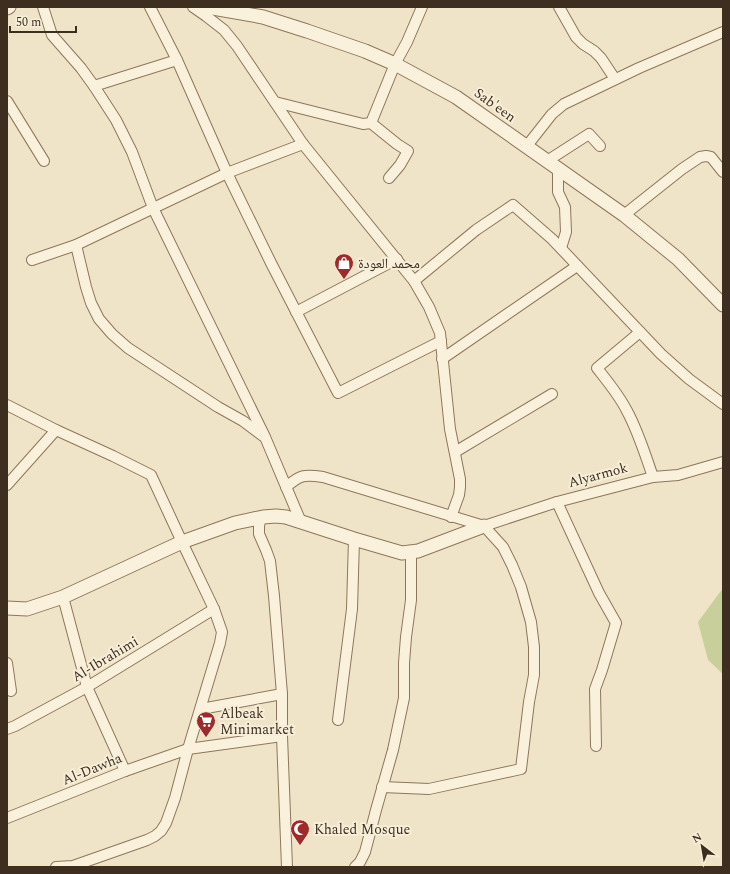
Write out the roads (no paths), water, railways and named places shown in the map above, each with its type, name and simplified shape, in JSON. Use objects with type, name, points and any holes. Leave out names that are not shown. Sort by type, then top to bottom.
[{"type":"street","points":[[43,7],[52,35],[81,68],[116,120],[132,152],[153,208],[265,437],[301,522]]},
{"type":"street","points":[[150,7],[177,60],[227,173],[296,312],[338,392],[440,341]]},
{"type":"street","points":[[193,7],[224,30],[245,57],[304,144],[414,281],[429,307],[440,333],[450,429],[460,479],[459,495],[452,517]]},
{"type":"street","name":"Sab'een","points":[[207,7],[263,17],[351,46],[395,64],[456,97],[624,215],[678,259],[723,305]]},
{"type":"street","points":[[371,123],[395,64],[407,42],[422,7]]},
{"type":"street","points":[[559,7],[576,37],[601,58],[615,79]]},
{"type":"street","points":[[526,147],[558,108],[615,79],[674,52],[723,32]]},
{"type":"street","points":[[94,86],[177,60]]},
{"type":"street","points":[[7,101],[44,161]]},
{"type":"street","points":[[275,102],[363,124],[371,123],[408,151],[400,165],[389,178]]},
{"type":"street","points":[[547,161],[590,134],[600,146]]},
{"type":"street","points":[[32,260],[76,245],[227,173],[304,144]]},
{"type":"street","points":[[624,215],[682,169],[700,158],[706,156],[711,157],[721,168]]},
{"type":"street","points":[[558,169],[558,192],[565,207],[566,232],[561,248]]},
{"type":"street","points":[[414,281],[476,230],[513,204],[561,248],[661,354],[723,404]]},
{"type":"street","points":[[76,245],[91,303],[99,319],[112,334],[128,348],[218,407],[243,421],[265,437]]},
{"type":"street","points":[[296,312],[396,259]]},
{"type":"street","points":[[442,359],[577,266]]},
{"type":"street","points":[[640,332],[597,368],[616,392],[628,411],[653,476]]},
{"type":"street","points":[[455,452],[552,394]]},
{"type":"street","points":[[7,405],[150,475],[214,609],[222,632],[175,798],[166,823],[161,831],[156,836],[147,840],[73,866],[56,867]]},
{"type":"street","points":[[7,485],[56,430]]},
{"type":"street","name":"Alyarmok","points":[[7,608],[27,608],[63,597],[182,542],[235,523],[261,517],[286,517],[402,553],[411,552],[418,551],[484,526],[558,502],[653,476],[678,475],[723,462]]},
{"type":"street","points":[[286,487],[301,477],[310,475],[323,477],[484,526],[503,548],[512,565],[521,588],[531,622],[534,647],[534,675],[529,702],[521,769],[429,789],[382,787]]},
{"type":"street","points":[[558,502],[599,593],[616,623],[602,670],[594,689],[596,746]]},
{"type":"street","points":[[261,517],[259,534],[270,562],[282,694],[282,736],[287,867]]},
{"type":"street","points":[[338,720],[352,609],[354,539]]},
{"type":"street","points":[[355,867],[366,852],[393,750],[404,698],[406,637],[412,600],[411,552]]},
{"type":"street","points":[[63,597],[87,687],[125,771]]},
{"type":"street","name":"Al-Ibrahimi","points":[[7,729],[87,687],[214,609]]},
{"type":"street","points":[[7,663],[12,692]]},
{"type":"street","points":[[201,709],[282,694]]},
{"type":"street","name":"Al-Dawha","points":[[7,818],[125,771],[188,749],[282,736]]},
{"type":"place","name":"محمد العودة","points":[[344,280]]},
{"type":"place","name":"Albeak Minimarket","points":[[206,738]]},
{"type":"place","name":"Khaled Mosque","points":[[300,846]]}]
